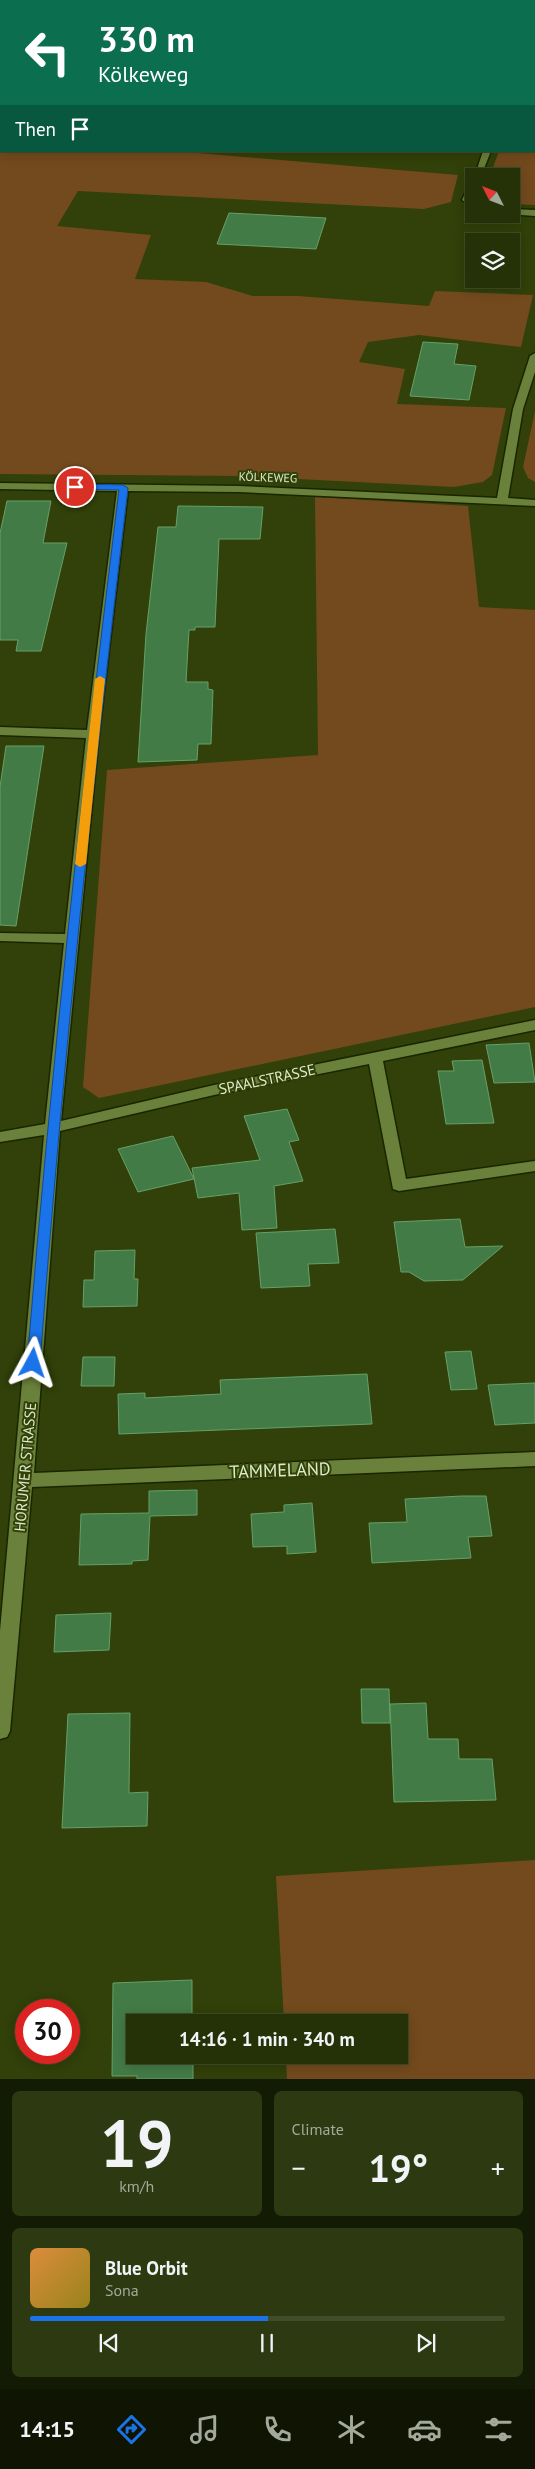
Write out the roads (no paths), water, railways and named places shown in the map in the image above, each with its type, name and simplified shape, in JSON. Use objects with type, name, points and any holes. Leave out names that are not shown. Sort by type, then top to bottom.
[{"type":"street","points":[[480,168],[487,152]]},
{"type":"street","points":[[520,213],[535,214]]},
{"type":"street","points":[[502,501],[518,409],[535,356]]},
{"type":"street","name":"KÖLKEWEG","points":[[0,486],[239,489],[535,503]]},
{"type":"street","name":"HORUMER STRASSE","points":[[0,1731],[24,1480],[52,1128],[93,734],[123,488]]},
{"type":"street","points":[[0,731],[93,734]]},
{"type":"street","points":[[0,937],[73,940]]},
{"type":"street","name":"SPAALSTRASSE","points":[[0,1137],[52,1128],[375,1056],[535,1025]]},
{"type":"street","points":[[375,1056],[399,1185],[535,1166]]},
{"type":"street","name":"TAMMELAND","points":[[24,1480],[535,1459]]}]
